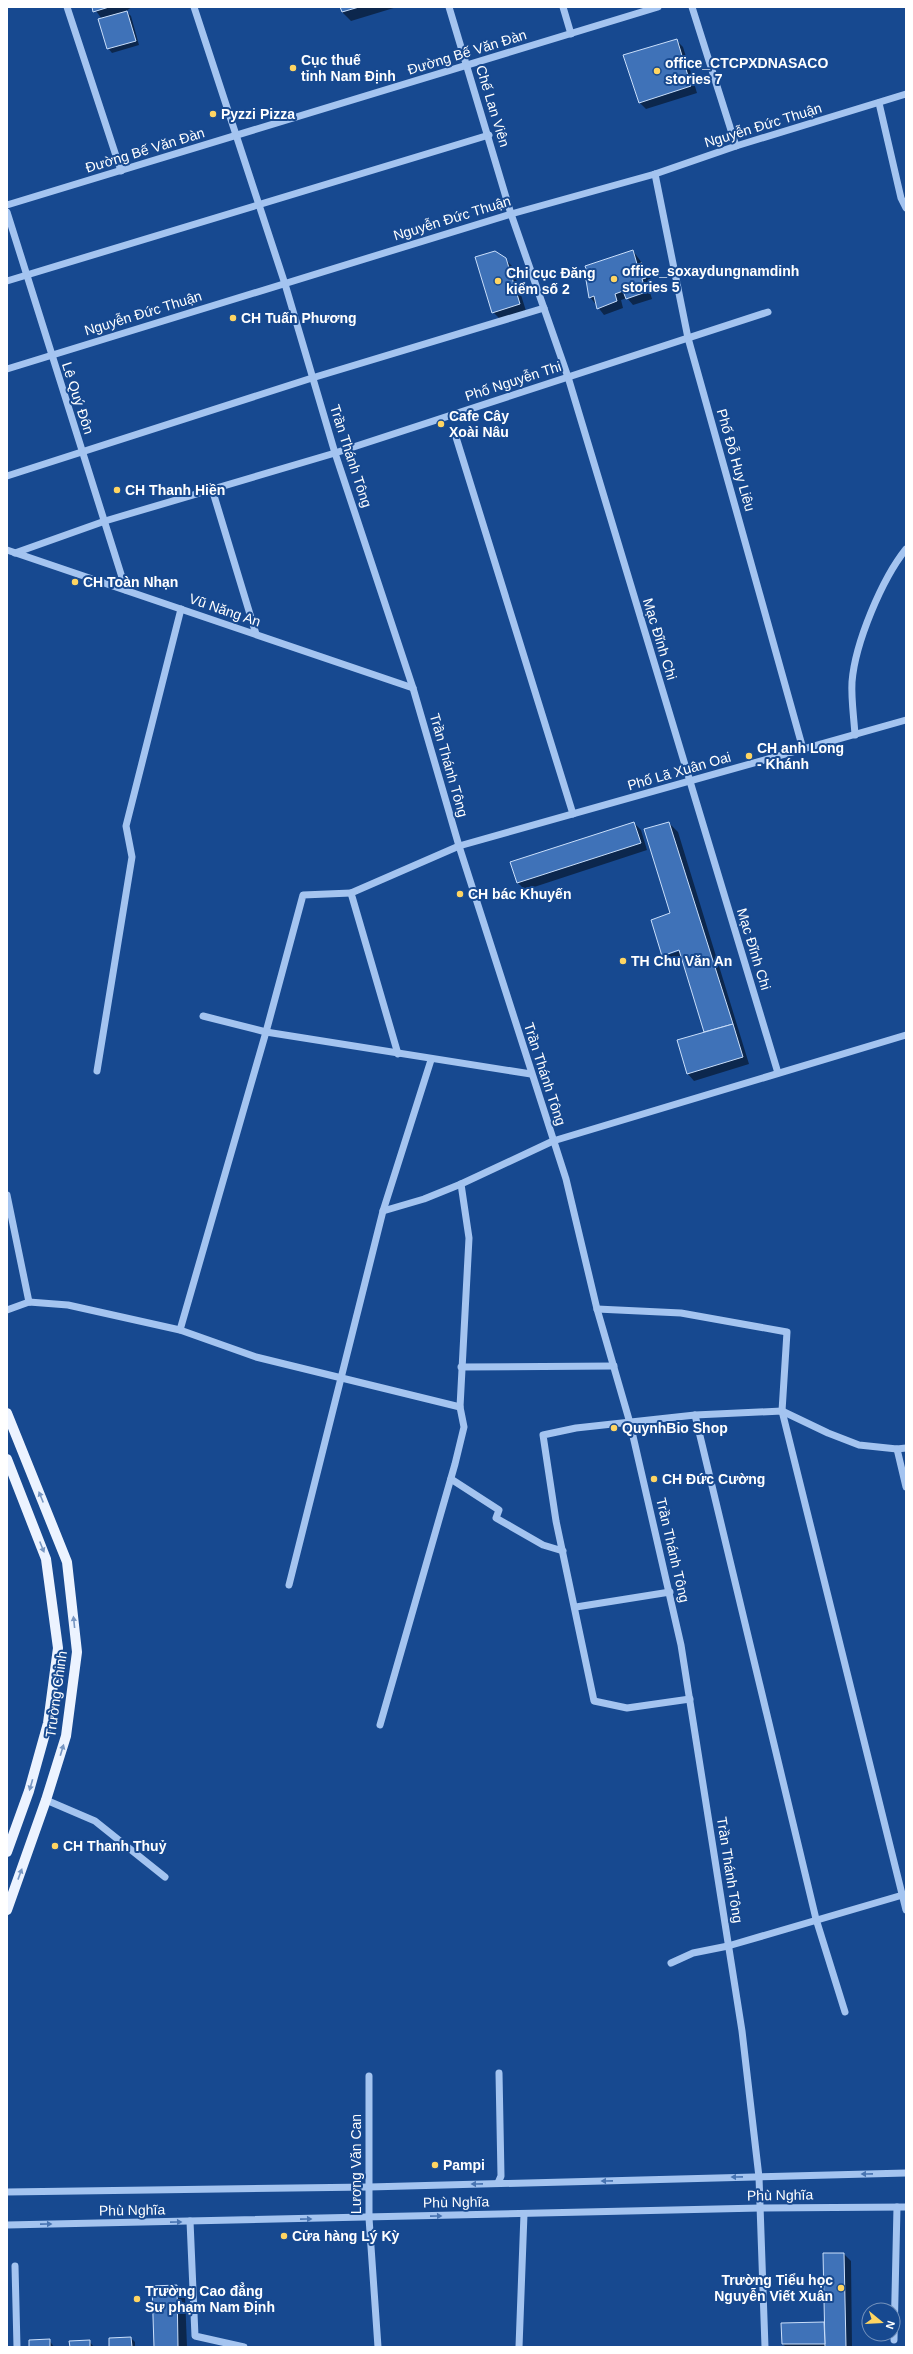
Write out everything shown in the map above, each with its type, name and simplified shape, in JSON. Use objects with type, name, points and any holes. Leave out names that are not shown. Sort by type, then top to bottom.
[{"type":"main road","name":"Trường Chinh","points":[[7,1414],[67,1562],[77,1652],[66,1736],[46,1800],[7,1910]]},
{"type":"main road","name":"Trường Chinh","points":[[7,1459],[46,1559],[58,1648],[48,1723],[29,1790],[7,1852]]},
{"type":"street","points":[[67,7],[121,171]]},
{"type":"street","name":"Trần Thánh Tông","points":[[194,7],[235,136],[285,284],[335,453],[413,688],[459,846],[531,1074],[566,1179],[597,1309],[630,1423],[670,1592],[690,1698],[742,2031],[759,2177],[765,2347]]},
{"type":"street","name":"Chế Lan Viên","points":[[449,7],[489,136],[511,214]]},
{"type":"street","points":[[563,7],[571,34]]},
{"type":"street","name":"Đường Bế Văn Đàn","points":[[7,205],[658,7]]},
{"type":"street","points":[[692,7],[736,146]]},
{"type":"street","name":"Nguyễn Đức Thuận","points":[[7,369],[511,214],[655,174],[736,146],[906,94]]},
{"type":"street","points":[[879,103],[901,198],[906,208]]},
{"type":"street","points":[[7,281],[489,136]]},
{"type":"street","name":"Phố Đỗ Huy Liêu","points":[[655,174],[688,338],[803,749]]},
{"type":"street","name":"Lê Quý Đôn","points":[[7,212],[50,355],[105,521],[126,590]]},
{"type":"street","name":"Mạc Đĩnh Chi","points":[[511,214],[568,377],[778,1073]]},
{"type":"street","points":[[7,476],[312,378],[544,308]]},
{"type":"street","name":"Phố Nguyễn Thi","points":[[15,553],[105,521],[335,453],[768,312]]},
{"type":"street","points":[[455,434],[573,814]]},
{"type":"street","points":[[212,489],[256,634]]},
{"type":"street","points":[[855,735],[852,682],[859,651],[878,595],[906,549]]},
{"type":"street","name":"Vũ Năng An","points":[[7,550],[413,688]]},
{"type":"street","points":[[97,1071],[132,857],[126,826],[181,609]]},
{"type":"street","name":"Phố Lã Xuân Oai","points":[[351,893],[459,846],[906,720]]},
{"type":"street","points":[[180,1330],[266,1032],[303,895],[351,893],[398,1054]]},
{"type":"street","points":[[203,1016],[266,1032],[431,1060],[531,1074]]},
{"type":"street","points":[[383,1211],[424,1199],[461,1184],[553,1141],[906,1035]]},
{"type":"street","points":[[289,1585],[383,1211],[431,1060]]},
{"type":"street","points":[[380,1725],[451,1479],[464,1427],[460,1407],[461,1367],[469,1238],[461,1184]]},
{"type":"street","points":[[7,1195],[29,1302]]},
{"type":"street","points":[[7,1310],[29,1302],[68,1305],[180,1330],[256,1357],[460,1407]]},
{"type":"street","points":[[597,1309],[681,1313],[787,1332],[782,1411],[904,1894],[906,1910]]},
{"type":"street","points":[[461,1367],[614,1366]]},
{"type":"street","points":[[690,1698],[627,1708],[594,1701],[576,1607],[563,1551],[543,1435],[576,1428],[695,1415],[782,1411],[828,1434],[859,1445],[897,1449],[906,1448]]},
{"type":"street","points":[[695,1415],[816,1919],[845,2012]]},
{"type":"street","points":[[897,1449],[906,1487]]},
{"type":"street","points":[[451,1479],[499,1510],[496,1518],[543,1545],[563,1551]]},
{"type":"street","points":[[576,1607],[670,1592]]},
{"type":"street","points":[[46,1800],[95,1821],[165,1877]]},
{"type":"street","points":[[671,1963],[693,1953],[728,1946],[904,1894]]},
{"type":"street","points":[[498,2183],[501,2176],[499,2073]]},
{"type":"street","name":"Lương Văn Can","points":[[369,2076],[369,2218],[378,2347]]},
{"type":"street","points":[[7,2192],[369,2186],[906,2173]]},
{"type":"street","points":[[895,2302],[897,2207]]},
{"type":"street","name":"Phù Nghĩa","points":[[7,2225],[760,2208],[906,2207]]},
{"type":"street","points":[[519,2347],[524,2214]]},
{"type":"street","points":[[190,2221],[195,2336],[244,2347]]},
{"type":"street","points":[[15,2266],[17,2347]]},
{"type":"building","points":[[92,7],[109,7],[93,12]]},
{"type":"building","points":[[340,7],[359,7],[342,12]]},
{"type":"building","points":[[127,11],[136,41],[107,49],[98,19]]},
{"type":"building","name":"office_CTCPXDNASACO stories 7","points":[[677,39],[691,86],[639,103],[623,55]]},
{"type":"building","name":"office_soxaydungnamdinh stories 5","points":[[633,250],[637,264],[642,263],[646,278],[642,279],[646,292],[626,299],[623,291],[615,294],[617,301],[597,309],[594,296],[589,298],[586,280],[589,278],[585,266]]},
{"type":"building","name":"Chi cục Đăng kiểm số 2","points":[[495,251],[506,258],[520,304],[492,313],[475,257]]},
{"type":"building","points":[[634,822],[641,843],[517,883],[510,862]]},
{"type":"building","points":[[669,822],[733,1024],[704,1032],[679,950],[662,956],[651,920],[670,913],[644,829]]},
{"type":"building","points":[[733,1024],[743,1057],[687,1074],[677,1040]]},
{"type":"building","points":[[823,2253],[844,2253],[846,2347],[825,2347]]},
{"type":"building","points":[[177,2285],[178,2347],[154,2347],[152,2286]]},
{"type":"building","points":[[824,2322],[825,2344],[782,2344],[781,2323]]},
{"type":"building","points":[[131,2337],[132,2347],[109,2347],[109,2338]]},
{"type":"building","points":[[50,2339],[50,2347],[29,2347],[29,2340]]},
{"type":"building","points":[[90,2340],[90,2347],[70,2347],[69,2341]]},
{"type":"place","name":"Cục thuế tỉnh Nam Định","points":[[293,68]]},
{"type":"place","name":"office_CTCPXDNASACO stories 7","points":[[657,71]]},
{"type":"place","name":"Pyzzi Pizza","points":[[213,114]]},
{"type":"place","name":"office_soxaydungnamdinh stories 5","points":[[614,279]]},
{"type":"place","name":"Chi cục Đăng kiểm số 2","points":[[498,281]]},
{"type":"place","name":"CH Tuấn Phương","points":[[233,318]]},
{"type":"place","name":"Cafe Cây Xoài Nâu","points":[[441,424]]},
{"type":"place","name":"CH Thanh Hiền","points":[[117,490]]},
{"type":"place","name":"CH Toàn Nhạn","points":[[75,582]]},
{"type":"place","name":"CH anh Long - Khánh","points":[[749,756]]},
{"type":"place","name":"CH bác Khuyến","points":[[460,894]]},
{"type":"place","name":"TH Chu Văn An","points":[[623,961]]},
{"type":"place","name":"QuynhBio Shop","points":[[614,1428]]},
{"type":"place","name":"CH Đức Cường","points":[[654,1479]]},
{"type":"place","name":"CH Thanh Thuỷ","points":[[55,1846]]},
{"type":"place","name":"Pampi","points":[[435,2165]]},
{"type":"place","name":"Cửa hàng Lý Kỳ","points":[[284,2236]]},
{"type":"place","name":"Trường Tiểu học Nguyễn Viết Xuân","points":[[841,2288]]},
{"type":"place","name":"Trường Cao đẳng Sư phạm Nam Định","points":[[137,2299]]}]
